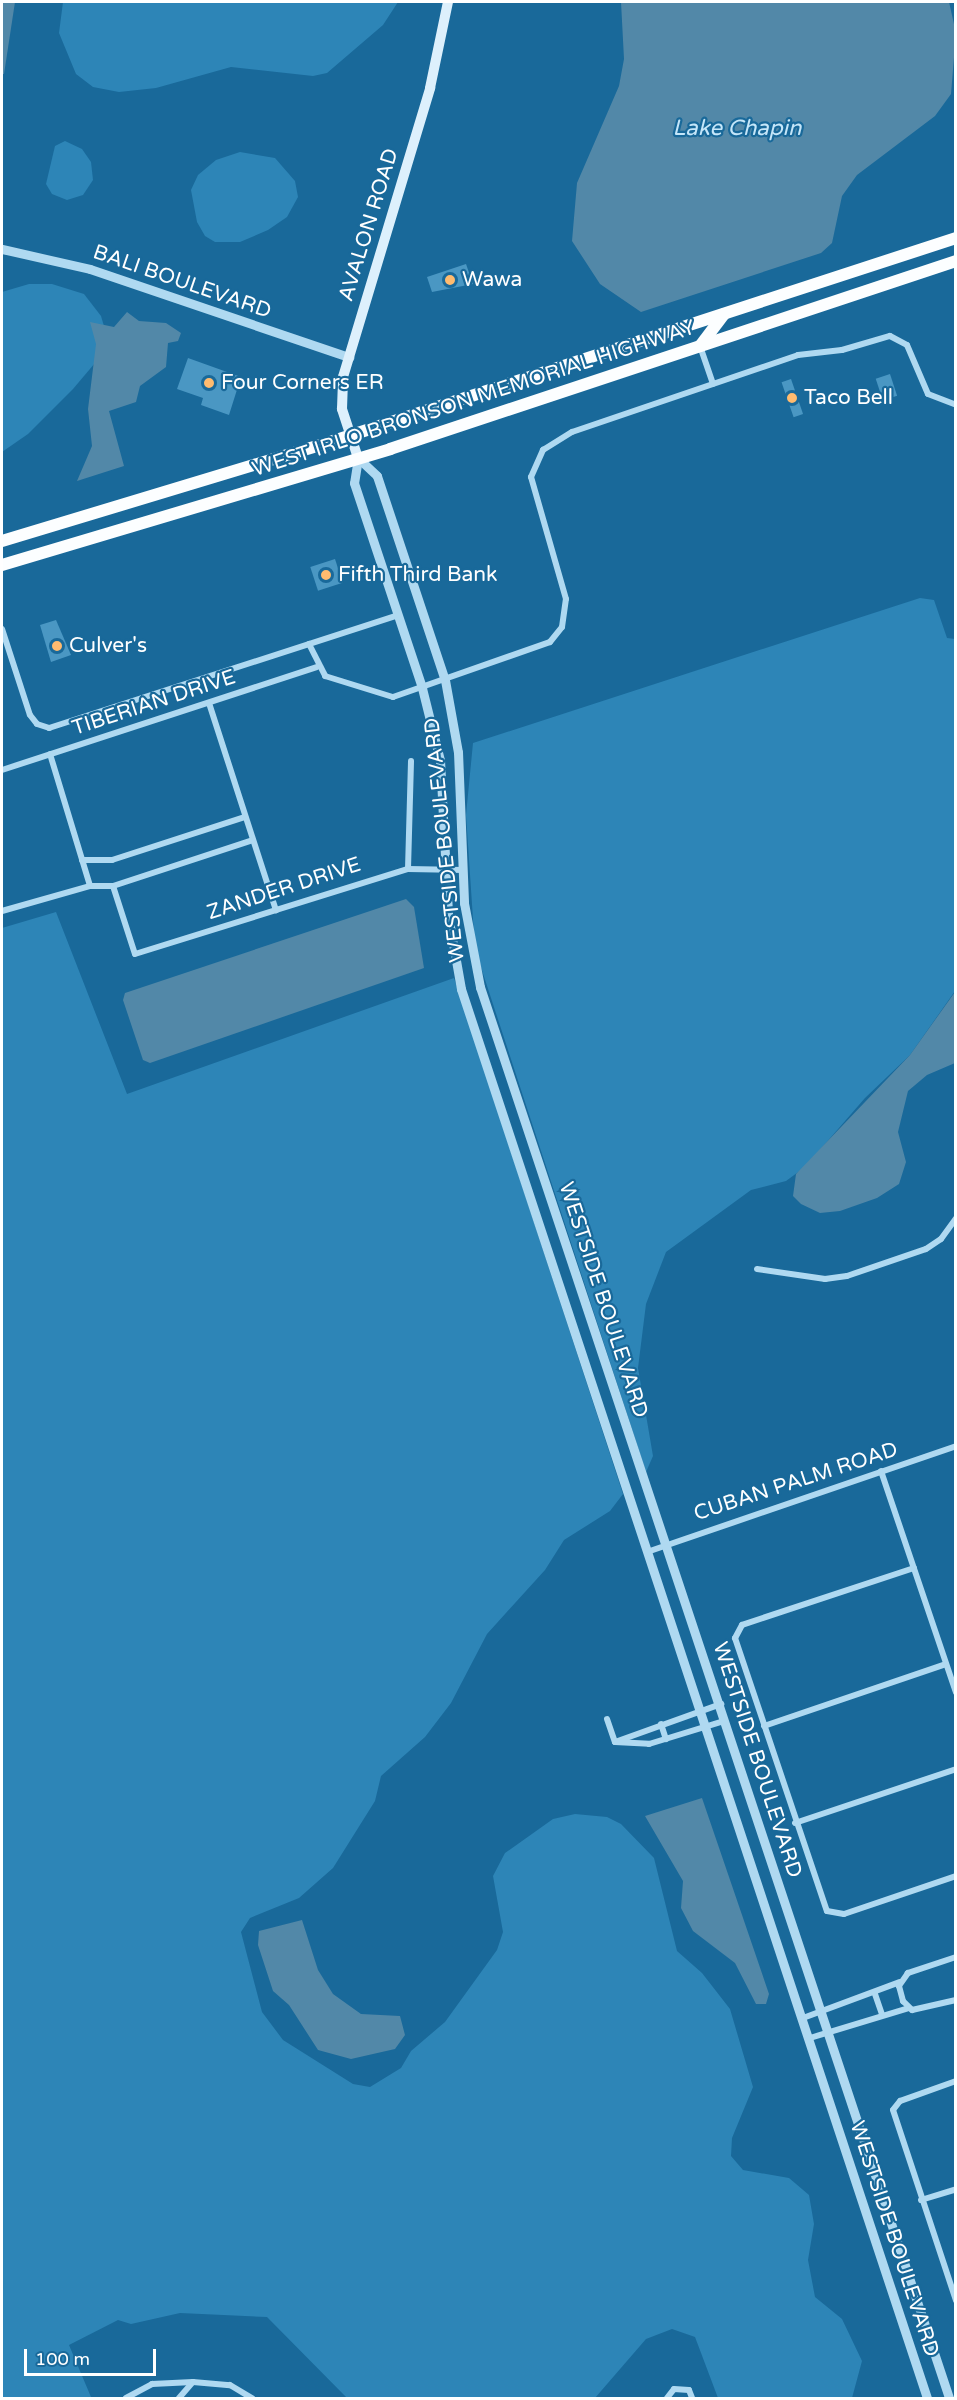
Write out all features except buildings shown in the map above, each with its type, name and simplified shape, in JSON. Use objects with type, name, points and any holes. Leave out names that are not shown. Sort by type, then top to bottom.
[{"type":"highway","name":"WEST IRLO BRONSON MEMORIAL HIGHWAY","points":[[4,542],[350,435],[956,238]]},
{"type":"highway","name":"WEST IRLO BRONSON MEMORIAL HIGHWAY","points":[[2,565],[358,459],[956,261]]},
{"type":"highway","points":[[700,346],[725,314]]},
{"type":"main road","name":"AVALON ROAD","points":[[358,459],[341,393],[349,357],[430,88],[448,2]]},
{"type":"street","name":"BALI BOULEVARD","points":[[2,249],[98,272],[349,357]]},
{"type":"street","points":[[309,644],[317,668],[330,679],[380,696],[422,688],[534,652],[550,642],[562,627],[565,590],[531,483],[534,463],[543,450],[572,432],[798,355],[842,350],[895,336],[907,345],[924,389],[940,401],[956,405]]},
{"type":"street","points":[[700,346],[713,384]]},
{"type":"street","name":"WESTSIDE BOULEVARD","points":[[358,459],[354,483],[422,688],[440,760],[444,870],[461,989],[647,1552],[703,1710],[927,2398]]},
{"type":"street","name":"WESTSIDE BOULEVARD","points":[[358,459],[377,476],[445,680],[458,752],[470,950],[480,987],[665,1544],[721,1704],[724,1721],[949,2398]]},
{"type":"street","points":[[2,629],[30,715],[37,724],[49,728],[398,615]]},
{"type":"street","name":"TIBERIAN DRIVE","points":[[2,770],[317,668]]},
{"type":"street","points":[[209,703],[276,910]]},
{"type":"street","points":[[50,754],[90,886]]},
{"type":"street","points":[[408,869],[411,761]]},
{"type":"street","points":[[82,860],[112,860],[245,817]]},
{"type":"street","points":[[2,911],[90,886],[113,886],[253,840]]},
{"type":"street","name":"ZANDER DRIVE","points":[[113,886],[135,954],[408,869],[464,870]]},
{"type":"street","points":[[757,1269],[825,1279],[847,1276],[926,1249],[941,1239],[956,1218]]},
{"type":"street","name":"CUBAN PALM ROAD","points":[[647,1552],[956,1446]]},
{"type":"street","points":[[881,1471],[956,1693]]},
{"type":"street","points":[[914,1568],[739,1627],[736,1641],[822,1904],[830,1914],[844,1914],[956,1876]]},
{"type":"street","points":[[764,1726],[946,1664]]},
{"type":"street","points":[[615,1742],[721,1704]]},
{"type":"street","points":[[607,1719],[615,1742]]},
{"type":"street","points":[[615,1742],[643,1745],[724,1721]]},
{"type":"street","points":[[661,1724],[666,1739]]},
{"type":"street","points":[[795,1823],[956,1769]]},
{"type":"street","points":[[803,2018],[875,1994],[900,1982],[913,1971],[956,1957]]},
{"type":"street","points":[[900,1982],[909,2008]]},
{"type":"street","points":[[875,1994],[882,2014]]},
{"type":"street","points":[[810,2038],[882,2014],[909,2008],[921,2011],[956,2000]]},
{"type":"street","points":[[956,2081],[894,2106],[921,2200],[956,2301]]},
{"type":"street","points":[[921,2200],[956,2189]]},
{"type":"street","points":[[179,2398],[193,2382]]},
{"type":"street","points":[[126,2398],[152,2384],[193,2382],[230,2385],[252,2398]]},
{"type":"street","points":[[667,2398],[674,2389],[689,2390],[692,2398]]},
{"type":"shaded area","points":[[63,2],[398,2],[383,25],[327,73],[313,76],[231,67],[156,88],[119,92],[93,87],[76,74],[59,33]]},
{"type":"shaded area","points":[[65,141],[82,149],[91,162],[93,180],[83,195],[67,200],[52,194],[46,184],[55,146]]},
{"type":"shaded area","points":[[240,152],[275,158],[295,181],[298,197],[287,217],[268,230],[240,242],[215,242],[205,236],[197,222],[191,190],[198,175],[216,160]]},
{"type":"shaded area","points":[[29,284],[52,284],[84,294],[101,316],[106,333],[95,363],[73,389],[28,434],[2,452],[2,292]]},
{"type":"shaded area","points":[[920,598],[934,600],[947,638],[955,639],[955,991],[910,1055],[865,1098],[805,1167],[786,1181],[751,1190],[666,1252],[646,1304],[638,1368],[653,1456],[646,1472],[475,949],[466,815],[473,743]]},
{"type":"shaded area","points":[[56,912],[127,1094],[454,978],[623,1494],[610,1511],[564,1540],[545,1570],[487,1634],[451,1703],[425,1737],[381,1776],[375,1801],[333,1868],[299,1898],[250,1918],[241,1932],[262,2012],[283,2040],[353,2084],[370,2087],[401,2068],[411,2051],[445,2022],[497,1950],[503,1932],[493,1876],[505,1853],[553,1819],[575,1814],[607,1817],[621,1824],[654,1858],[677,1951],[702,1973],[730,2009],[753,2087],[732,2138],[731,2156],[743,2170],[789,2178],[809,2195],[814,2224],[808,2260],[815,2297],[842,2319],[862,2361],[852,2398],[718,2398],[695,2337],[672,2329],[646,2339],[595,2398],[347,2398],[267,2317],[180,2313],[131,2324],[118,2320],[69,2345],[91,2397],[2,2398],[2,928]]},
{"type":"water","points":[[2,2],[15,2],[4,74],[2,74]]},
{"type":"water","name":"Lake Chapin","points":[[621,2],[949,2],[956,33],[951,94],[935,116],[857,175],[842,196],[832,243],[821,253],[641,312],[600,284],[572,241],[577,183],[619,86],[624,59]]},
{"type":"water","points":[[127,312],[139,321],[166,323],[181,333],[178,341],[168,343],[166,367],[140,386],[136,402],[109,411],[124,466],[77,481],[92,446],[88,409],[96,344],[90,322],[114,327]]},
{"type":"water","points":[[406,899],[414,907],[424,968],[150,1063],[143,1060],[123,1000],[125,993]]},
{"type":"water","points":[[955,992],[955,1063],[927,1075],[908,1091],[898,1132],[906,1162],[899,1184],[877,1198],[840,1211],[820,1213],[801,1204],[793,1196],[796,1174],[910,1055]]},
{"type":"water","points":[[702,1798],[769,1994],[766,2004],[756,2004],[735,1963],[693,1931],[681,1908],[683,1881],[645,1816]]},
{"type":"water","points":[[302,1920],[318,1970],[333,1994],[361,2014],[400,2016],[405,2035],[395,2049],[351,2059],[318,2050],[289,2005],[273,1991],[258,1945],[259,1931]]},
{"type":"place","name":"Wawa","points":[[450,280]]},
{"type":"place","name":"Four Corners ER","points":[[209,383]]},
{"type":"place","name":"Taco Bell","points":[[792,398]]},
{"type":"place","name":"Fifth Third Bank","points":[[326,575]]},
{"type":"place","name":"Culver's","points":[[57,646]]}]
